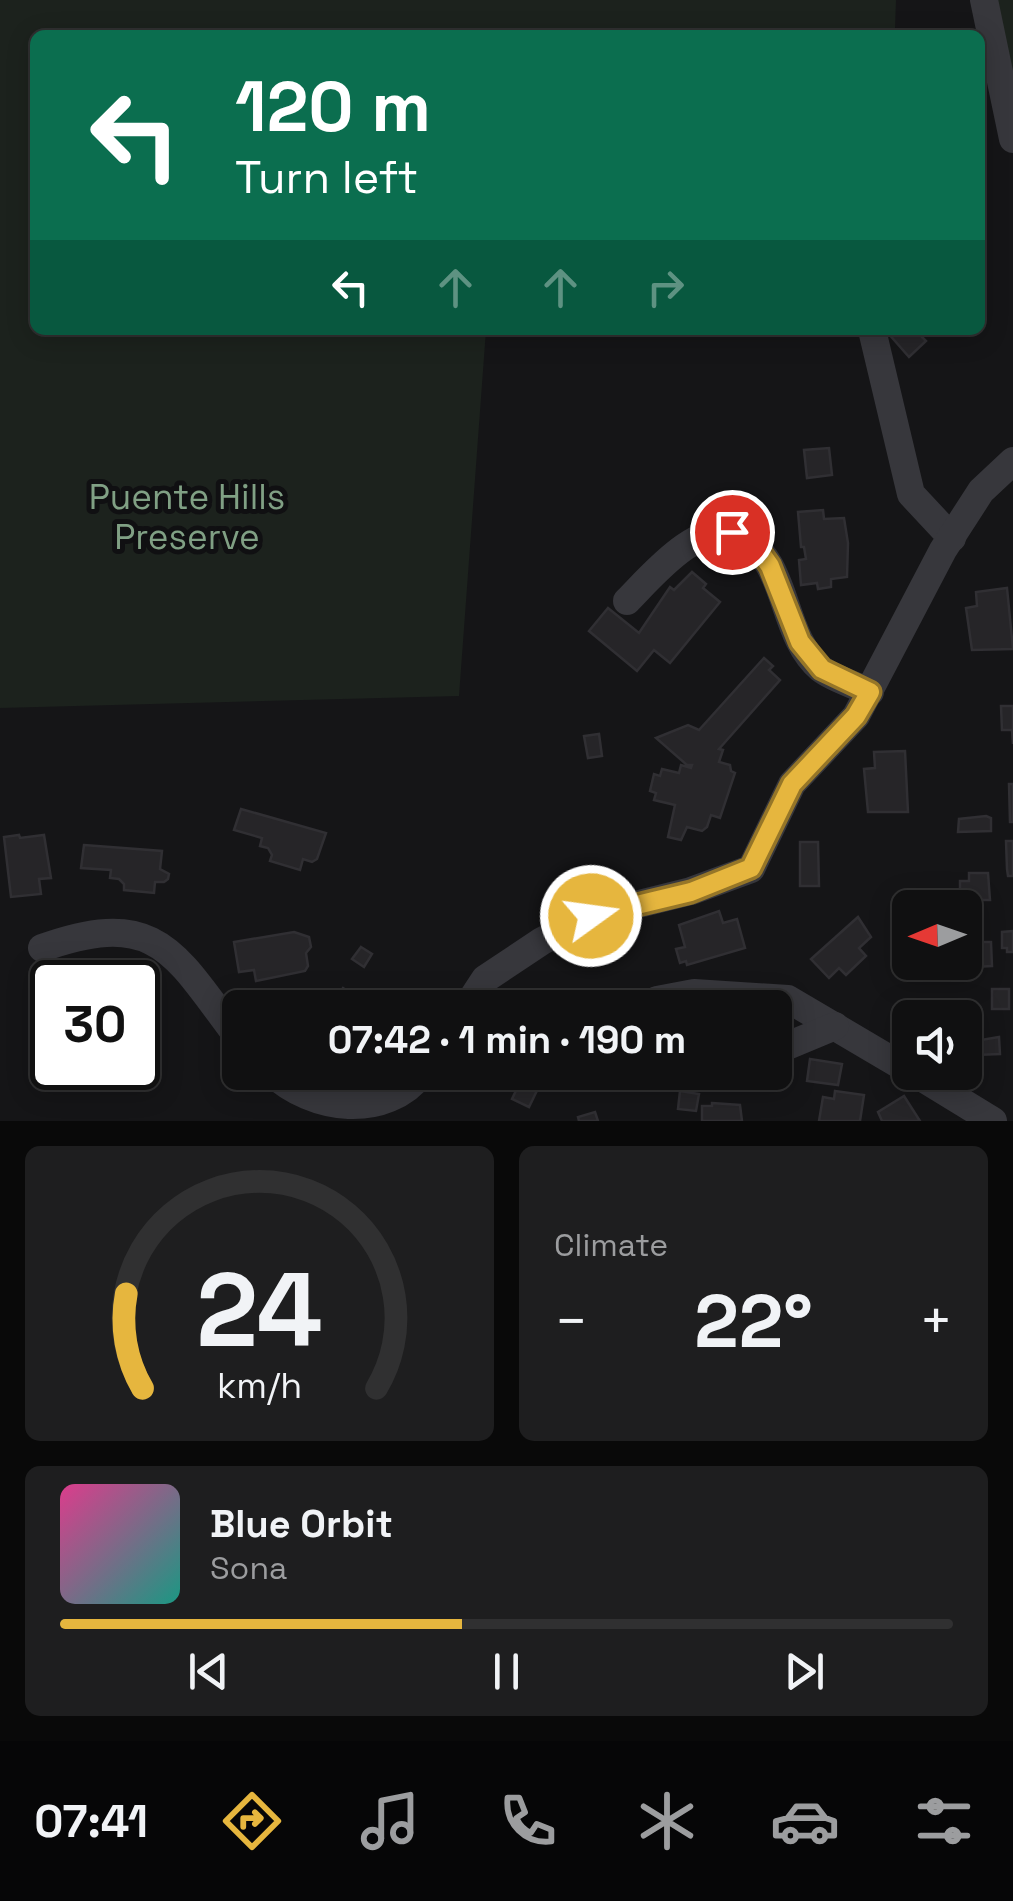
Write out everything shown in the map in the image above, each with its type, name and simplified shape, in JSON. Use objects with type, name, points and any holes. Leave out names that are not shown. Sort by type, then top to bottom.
[{"type":"street","points":[[984,0],[1013,139]]},
{"type":"street","points":[[873,335],[910,494],[952,538]]},
{"type":"street","points":[[478,990],[486,979],[542,941],[591,916],[691,892],[751,868],[792,784],[856,716],[981,491],[1008,470]]},
{"type":"street","points":[[626,601],[689,544],[708,533],[732,532],[754,543],[770,566],[800,642],[822,669],[870,692]]},
{"type":"street","points":[[42,948],[80,934],[120,930],[151,939],[180,962],[222,1017]]},
{"type":"street","points":[[792,1001],[892,1060]]},
{"type":"street","points":[[792,1045],[835,1026]]},
{"type":"street","points":[[293,1090],[329,1106],[356,1109],[388,1102],[405,1090]]},
{"type":"street","points":[[942,1090],[993,1121]]},
{"type":"green space","name":"Puente Hills Preserve","points":[[0,0],[896,0],[895,29],[884,30],[30,30],[30,335],[486,335],[459,696],[0,708]]},
{"type":"green space","points":[[991,0],[1013,0],[1013,113]]},
{"type":"building","points":[[890,335],[922,335],[926,341],[909,357]]},
{"type":"building","points":[[829,448],[832,475],[807,478],[804,450]]},
{"type":"building","points":[[823,510],[824,519],[844,518],[847,577],[831,579],[831,587],[818,589],[817,583],[801,585],[799,560],[806,559],[798,512]]},
{"type":"building","points":[[692,572],[720,602],[670,663],[654,650],[637,671],[589,631],[608,608],[639,633],[670,587],[674,590]]},
{"type":"building","points":[[1007,588],[1013,649],[972,650],[966,608],[977,606],[976,592]]},
{"type":"building","points":[[764,658],[773,666],[769,670],[780,680],[719,749],[723,750],[719,762],[730,765],[735,773],[720,818],[711,815],[702,831],[687,827],[681,840],[668,837],[675,805],[654,800],[656,793],[650,791],[654,774],[660,776],[662,769],[679,773],[681,765],[692,765],[656,738],[688,725],[699,730]]},
{"type":"building","points":[[1001,706],[1013,706],[1013,744],[1012,730],[1002,730]]},
{"type":"building","points":[[599,734],[602,756],[588,758],[584,736]]},
{"type":"building","points":[[905,751],[908,812],[868,812],[864,769],[875,768],[874,752]]},
{"type":"building","points":[[1009,784],[1013,784],[1013,822],[1010,822]]},
{"type":"building","points":[[241,809],[326,833],[317,859],[303,859],[300,870],[270,861],[268,848],[260,846],[262,838],[234,830]]},
{"type":"building","points":[[991,818],[991,831],[958,832],[959,819]]},
{"type":"building","points":[[44,835],[51,878],[39,879],[41,894],[11,897],[4,837]]},
{"type":"building","points":[[1006,841],[1013,841],[1013,876],[1008,876]]},
{"type":"building","points":[[800,842],[818,842],[819,886],[800,886]]},
{"type":"building","points":[[84,845],[162,851],[160,869],[169,874],[168,879],[155,882],[154,893],[124,890],[119,879],[110,878],[111,870],[81,868]]},
{"type":"building","points":[[969,873],[988,873],[990,900],[982,900],[982,890],[960,890],[960,881],[969,881]]},
{"type":"building","points":[[719,911],[723,923],[737,919],[745,948],[687,965],[686,961],[680,963],[676,949],[685,947],[679,925]]},
{"type":"building","points":[[858,917],[871,937],[859,948],[866,956],[846,975],[839,968],[829,978],[811,959]]},
{"type":"building","points":[[1013,931],[1013,952],[1007,952],[1007,948],[1002,948],[1002,932]]},
{"type":"building","points":[[294,932],[309,937],[311,947],[306,953],[305,971],[256,981],[254,970],[239,972],[234,942]]},
{"type":"building","points":[[982,942],[991,942],[992,966],[982,967]]},
{"type":"building","points":[[361,947],[372,954],[364,967],[352,959]]},
{"type":"building","points":[[992,989],[1009,989],[1009,1009],[992,1009]]},
{"type":"building","points":[[999,1037],[1000,1054],[982,1055],[982,1040]]},
{"type":"building","points":[[810,1059],[842,1064],[838,1085],[807,1081]]},
{"type":"building","points":[[516,1090],[537,1090],[529,1107],[512,1099]]},
{"type":"building","points":[[680,1091],[699,1094],[696,1111],[678,1109]]},
{"type":"building","points":[[835,1091],[864,1095],[860,1121],[819,1121],[823,1097],[834,1099]]},
{"type":"building","points":[[904,1096],[920,1121],[882,1121],[878,1112]]},
{"type":"building","points":[[740,1105],[742,1121],[702,1121],[702,1106]]},
{"type":"building","points":[[595,1112],[598,1121],[579,1121],[578,1117]]},
{"type":"route","points":[[591,916],[691,892],[751,868],[792,784],[856,716],[870,692],[822,669],[800,642],[770,566],[754,543],[732,532]]}]
